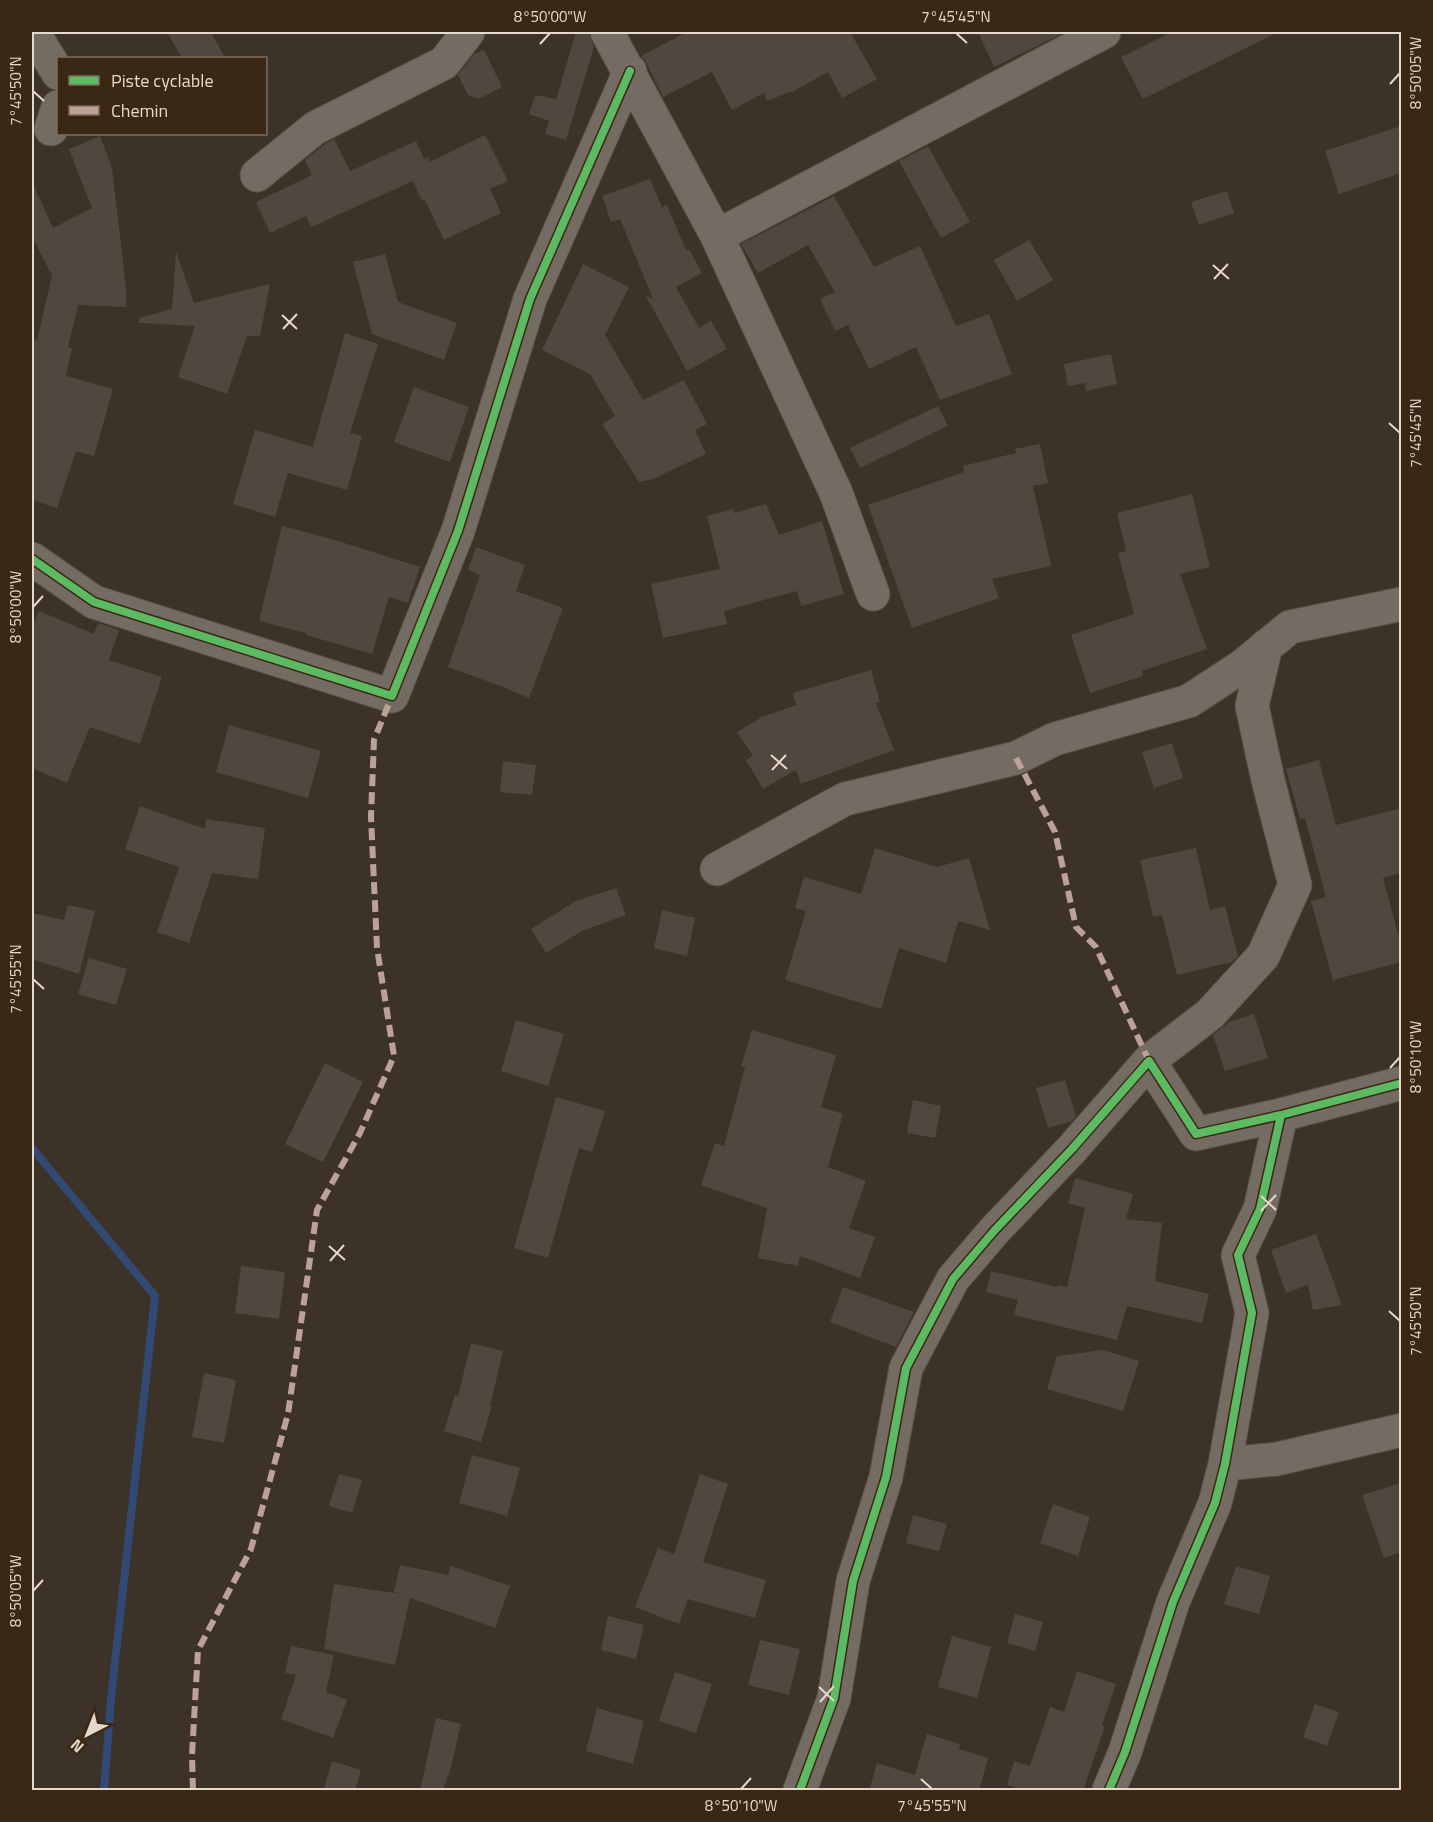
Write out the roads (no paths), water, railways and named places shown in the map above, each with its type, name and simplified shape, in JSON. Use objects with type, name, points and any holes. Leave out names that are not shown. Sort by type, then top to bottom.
[{"type":"street","points":[[33,32],[57,71]]},
{"type":"street","points":[[257,176],[315,128],[444,63],[468,32]]},
{"type":"street","points":[[607,32],[717,236],[836,493],[873,594]]},
{"type":"street","points":[[717,236],[1104,32]]},
{"type":"street","points":[[32,559],[94,602],[392,696],[458,531],[530,299],[630,71]]},
{"type":"street","points":[[717,869],[845,800],[1016,758],[1055,740],[1189,701],[1241,667],[1290,627],[1401,604]]},
{"type":"street","points":[[800,1791],[834,1698],[853,1581],[886,1477],[906,1368],[953,1279],[994,1231],[1072,1149],[1149,1060],[1210,1014],[1263,956],[1295,885],[1252,706],[1266,646]]},
{"type":"street","points":[[1149,1060],[1196,1134],[1281,1115],[1401,1083]]},
{"type":"street","points":[[1109,1791],[1125,1752],[1173,1602],[1215,1503],[1225,1464],[1252,1312],[1238,1256],[1260,1209],[1281,1115]]},
{"type":"street","points":[[1225,1464],[1278,1459],[1401,1430]]},
{"type":"waterway","points":[[32,1148],[155,1296],[111,1699],[104,1790]]}]
